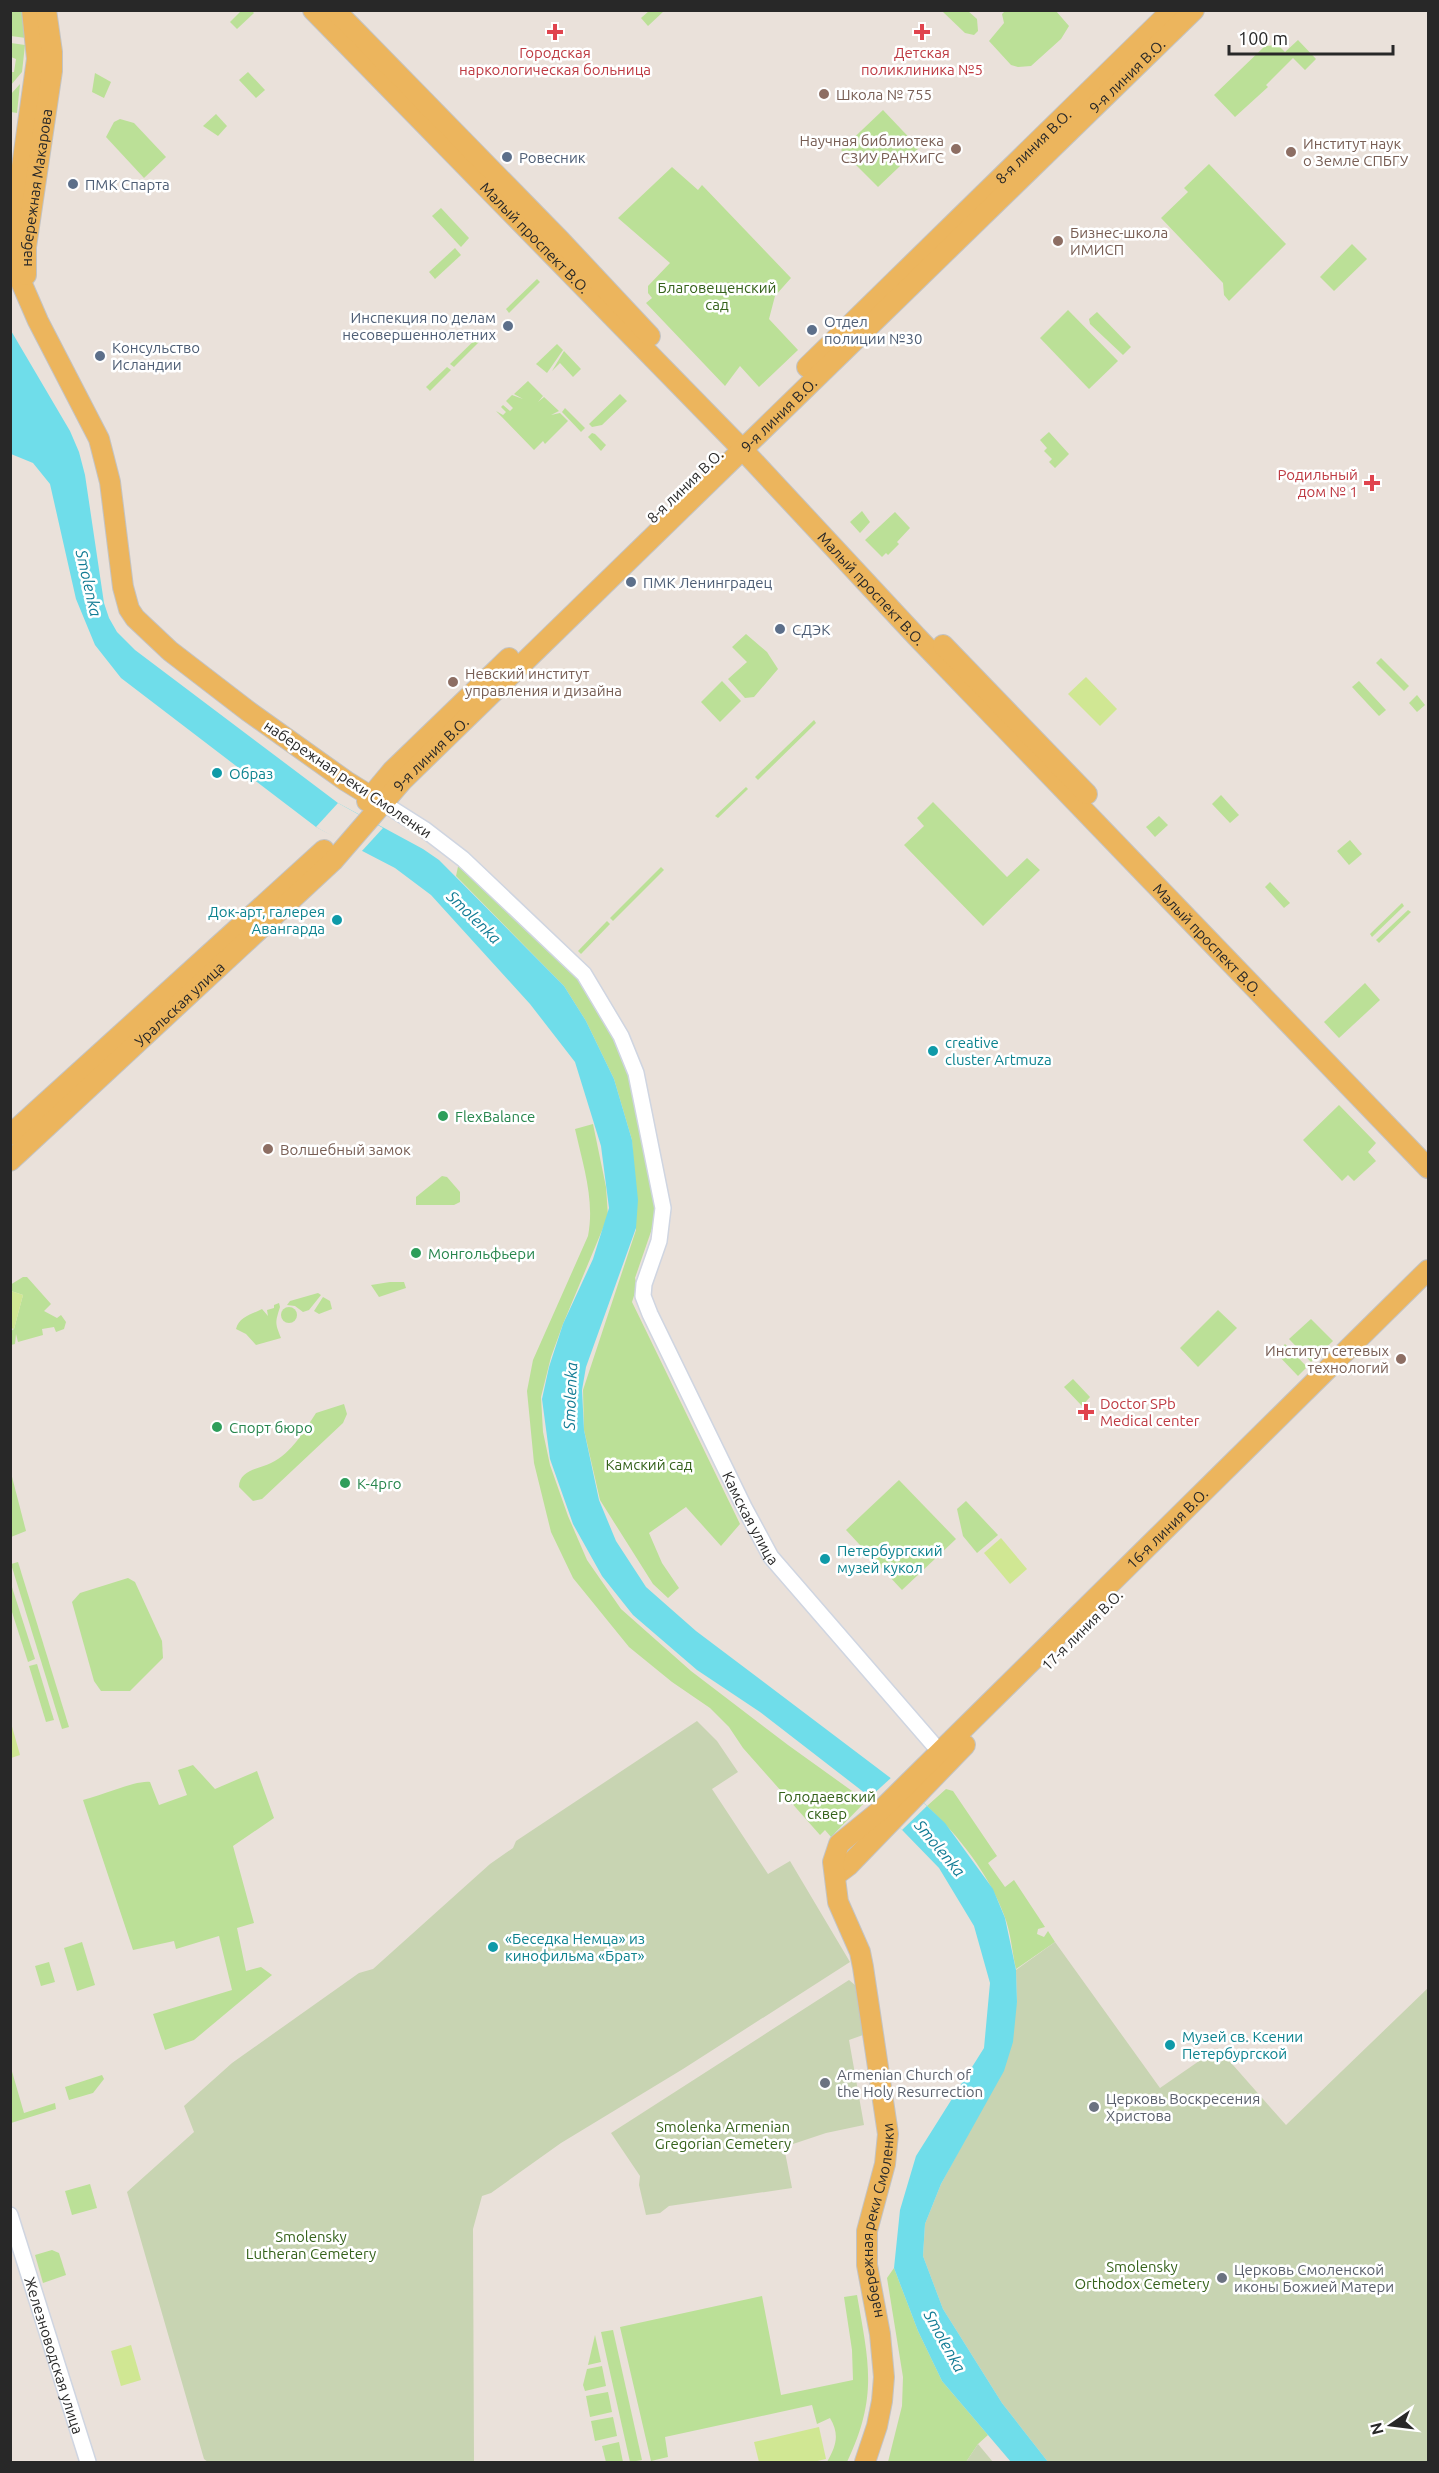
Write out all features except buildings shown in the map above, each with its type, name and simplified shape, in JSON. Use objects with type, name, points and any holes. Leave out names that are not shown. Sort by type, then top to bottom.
[{"type":"main road","name":"набережная Макарова","points":[[27,293],[15,268],[11,245],[37,58],[33,10]]},
{"type":"main road","name":"набережная Макарова","points":[[27,293],[26,247],[52,71],[52,52],[46,10]]},
{"type":"main road","name":"Малый проспект В.О.","points":[[313,10],[912,613],[1428,1151]]},
{"type":"main road","name":"Малый проспект В.О.","points":[[335,10],[560,240],[916,636],[1428,1168]]},
{"type":"main road","name":"8-я линия В.О.","points":[[341,841],[377,800],[392,771],[742,440],[1172,10]]},
{"type":"main road","name":"9-я линия В.О.","points":[[742,440],[1194,10]]},
{"type":"main road","name":"набережная реки Смоленки","points":[[27,293],[52,352],[99,439],[110,482],[123,587],[129,609],[135,618],[170,651],[248,711],[346,781],[377,800]]},
{"type":"main road","name":"Уральская улица","points":[[10,1136],[311,863],[341,841]]},
{"type":"main road","name":"Уральская улица","points":[[10,1161],[258,933],[341,841]]},
{"type":"main road","name":"16-я линия В.О.","points":[[887,1814],[1428,1270]]},
{"type":"main road","name":"17-я линия В.О.","points":[[944,1756],[1428,1288]]},
{"type":"main road","name":"набережная реки Смоленки","points":[[865,2463],[877,2426],[884,2377],[880,2334],[867,2265],[867,2230],[885,2164],[888,2134],[860,1952],[838,1902],[836,1875],[848,1866],[887,1814]]},
{"type":"street","name":"набережная реки Смоленки","points":[[377,800],[424,829],[463,859],[584,974],[596,992],[621,1036],[636,1072],[663,1208],[661,1230]]},
{"type":"street","name":"Камская улица","points":[[661,1230],[644,1284],[643,1296],[744,1507],[771,1557],[944,1756]]},
{"type":"street","name":"Железноводская улица","points":[[10,2215],[88,2463]]},
{"type":"street","name":"Железноводская улица","points":[[10,2248],[78,2463]]},
{"type":"green space","points":[[242,10],[254,13],[237,29],[230,22]]},
{"type":"green space","points":[[12,11],[24,11],[26,38],[11,36]]},
{"type":"green space","points":[[649,11],[664,11],[648,26],[641,18]]},
{"type":"green space","points":[[942,11],[968,11],[977,19],[978,31],[974,35],[965,33]]},
{"type":"green space","points":[[1005,11],[1056,11],[1069,26],[1061,39],[1031,66],[1018,67],[1011,65],[989,41],[1004,23],[1002,14]]},
{"type":"green space","points":[[1298,40],[1316,59],[1305,70],[1293,58],[1266,85],[1268,87],[1235,117],[1214,95],[1265,46],[1278,45],[1285,52]]},
{"type":"green space","points":[[11,43],[25,45],[22,72],[11,85],[11,72],[14,72],[16,59],[11,57]]},
{"type":"green space","points":[[248,72],[265,90],[256,98],[239,80]]},
{"type":"green space","points":[[95,73],[111,82],[104,98],[92,92]]},
{"type":"green space","points":[[20,84],[17,113],[11,112],[11,94]]},
{"type":"green space","points":[[883,110],[919,148],[878,187],[841,150]]},
{"type":"green space","points":[[216,114],[227,126],[218,136],[203,126]]},
{"type":"green space","points":[[120,119],[134,123],[166,157],[144,178],[106,137],[114,122]]},
{"type":"green space","points":[[1209,164],[1286,244],[1229,301],[1224,295],[1223,283],[1161,218],[1188,192],[1184,188]]},
{"type":"green space","name":"Благовещенский сад","points":[[672,167],[698,190],[702,185],[791,278],[775,296],[769,319],[798,350],[759,387],[740,366],[725,386],[646,303],[652,298],[648,293],[648,286],[670,263],[618,218]]},
{"type":"green space","points":[[441,208],[469,238],[461,247],[432,216]]},
{"type":"green space","points":[[1352,244],[1367,259],[1334,291],[1320,277]]},
{"type":"green space","points":[[455,248],[461,255],[435,279],[429,272]]},
{"type":"green space","points":[[537,279],[540,282],[509,313],[506,309]]},
{"type":"green space","points":[[1068,310],[1118,361],[1089,389],[1040,338]]},
{"type":"green space","points":[[1097,312],[1131,347],[1123,355],[1090,324],[1089,319]]},
{"type":"green space","points":[[483,332],[486,335],[454,367],[450,364]]},
{"type":"green space","points":[[557,344],[563,350],[547,373],[536,364]]},
{"type":"green space","points":[[564,351],[581,369],[573,377],[560,363],[552,371]]},
{"type":"green space","points":[[447,367],[451,370],[430,391],[426,387]]},
{"type":"green space","points":[[528,381],[543,396],[538,402],[544,397],[559,411],[551,415],[560,413],[568,421],[545,444],[543,441],[534,450],[496,411],[503,415],[506,412],[501,407],[503,405],[510,411],[513,408],[506,401],[512,395],[523,399],[514,394]]},
{"type":"green space","points":[[620,394],[627,401],[602,425],[592,427],[589,424]]},
{"type":"green space","points":[[565,408],[585,428],[581,432],[562,412]]},
{"type":"green space","points":[[1049,432],[1069,454],[1055,468],[1049,462],[1052,459],[1044,451],[1047,448],[1040,440]]},
{"type":"green space","points":[[592,433],[606,445],[601,451],[588,437]]},
{"type":"green space","points":[[862,511],[870,522],[860,533],[850,522]]},
{"type":"green space","points":[[895,512],[910,528],[897,542],[899,544],[888,555],[886,553],[882,557],[865,540]]},
{"type":"green space","points":[[746,634],[767,652],[778,669],[754,697],[745,698],[728,679],[747,662],[732,647]]},
{"type":"green space","points":[[1381,658],[1409,686],[1404,691],[1376,663]]},
{"type":"green space","points":[[1086,677],[1117,709],[1100,726],[1068,694]]},
{"type":"green space","points":[[722,681],[741,701],[720,722],[701,702]]},
{"type":"green space","points":[[1359,681],[1386,710],[1379,716],[1352,687]]},
{"type":"green space","points":[[1417,695],[1425,705],[1417,712],[1409,703]]},
{"type":"green space","points":[[814,720],[816,723],[758,780],[755,777]]},
{"type":"green space","points":[[746,787],[748,789],[718,818],[715,816]]},
{"type":"green space","points":[[1221,795],[1239,815],[1230,823],[1212,804]]},
{"type":"green space","points":[[933,802],[1007,877],[1027,858],[1040,870],[983,926],[904,845],[924,826],[917,818]]},
{"type":"green space","points":[[1159,816],[1168,825],[1155,837],[1146,827]]},
{"type":"green space","points":[[1350,840],[1362,854],[1349,865],[1337,851]]},
{"type":"green space","name":"Камский сад","points":[[459,862],[578,975],[607,1024],[632,1075],[656,1206],[656,1217],[635,1278],[637,1286],[632,1302],[740,1524],[721,1546],[686,1507],[649,1533],[662,1563],[679,1588],[668,1598],[653,1584],[600,1500],[584,1430],[583,1390],[636,1230],[632,1140],[614,1079],[586,1021],[564,986],[456,876]]},
{"type":"green space","points":[[661,867],[664,870],[613,921],[610,918]]},
{"type":"green space","points":[[1270,882],[1290,903],[1284,908],[1265,887]]},
{"type":"green space","points":[[1402,903],[1404,906],[1372,937],[1370,934]]},
{"type":"green space","points":[[1408,910],[1411,912],[1379,943],[1376,940]]},
{"type":"green space","points":[[607,921],[610,924],[581,954],[578,951]]},
{"type":"green space","points":[[1365,983],[1380,1000],[1339,1038],[1324,1022]]},
{"type":"green space","points":[[1339,1105],[1376,1143],[1368,1152],[1376,1161],[1354,1181],[1348,1175],[1342,1181],[1303,1140]]},
{"type":"green space","name":"Голодаевский сквер","points":[[593,1124],[606,1187],[608,1216],[563,1324],[551,1357],[541,1397],[543,1432],[550,1465],[587,1560],[621,1609],[691,1671],[866,1801],[831,1837],[825,1830],[820,1835],[743,1748],[729,1727],[710,1708],[672,1682],[629,1647],[573,1578],[551,1532],[534,1463],[527,1391],[533,1360],[588,1236],[589,1196],[575,1129]]},
{"type":"green space","points":[[442,1176],[447,1177],[460,1192],[460,1202],[454,1205],[416,1205],[416,1197]]},
{"type":"green space","points":[[27,1277],[51,1304],[44,1311],[57,1318],[61,1315],[66,1322],[64,1329],[56,1332],[54,1327],[42,1329],[43,1335],[18,1342],[16,1334],[15,1344],[11,1345],[11,1331],[14,1329],[23,1295],[11,1291],[10,1285]]},
{"type":"green space","points":[[404,1282],[406,1288],[379,1297],[371,1285]]},
{"type":"green space","points":[[11,1291],[23,1295],[14,1329],[11,1328]]},
{"type":"green space","points":[[318,1293],[321,1295],[309,1310],[303,1312],[295,1306],[287,1305],[290,1301]]},
{"type":"green space","points":[[323,1297],[330,1301],[332,1309],[319,1314],[314,1311]]},
{"type":"green space","points":[[279,1303],[276,1323],[281,1338],[256,1345],[246,1334],[236,1329],[246,1317],[262,1309],[268,1316],[267,1310]]},
{"type":"green space","points":[[289,1307],[297,1315],[289,1323],[281,1315]]},
{"type":"green space","points":[[1218,1310],[1237,1328],[1198,1367],[1180,1348]]},
{"type":"green space","points":[[1311,1319],[1333,1341],[1311,1362],[1289,1339]]},
{"type":"green space","points":[[1285,1344],[1307,1367],[1298,1376],[1276,1353]]},
{"type":"green space","points":[[1073,1379],[1090,1397],[1082,1406],[1064,1387]]},
{"type":"green space","points":[[344,1404],[347,1414],[343,1423],[262,1499],[253,1501],[239,1487],[242,1477],[246,1474],[285,1454],[316,1413]]},
{"type":"green space","points":[[11,1473],[26,1531],[10,1537]]},
{"type":"green space","points":[[899,1480],[956,1539],[902,1590],[846,1530]]},
{"type":"green space","points":[[966,1501],[998,1535],[977,1553],[963,1536],[957,1509]]},
{"type":"green space","points":[[1001,1538],[1027,1569],[1010,1584],[984,1553]]},
{"type":"green space","points":[[18,1562],[69,1727],[62,1729],[11,1564]]},
{"type":"green space","points":[[128,1578],[135,1582],[162,1641],[163,1658],[130,1691],[101,1691],[94,1681],[72,1602],[80,1593]]},
{"type":"green space","points":[[10,1581],[35,1659],[28,1662],[11,1609]]},
{"type":"green space","points":[[37,1664],[54,1720],[46,1722],[29,1666]]},
{"type":"green space","name":"Smolensky Lutheran Cemetery","points":[[697,1721],[717,1741],[738,1772],[712,1789],[768,1874],[790,1861],[850,1962],[683,2069],[561,2143],[491,2193],[482,2196],[473,2229],[474,2462],[208,2462],[204,2459],[127,2192],[194,2132],[184,2106],[232,2063],[359,1973],[373,1969],[490,1864],[513,1848],[516,1841]]},
{"type":"green space","points":[[11,1723],[20,1755],[10,1758]]},
{"type":"green space","points":[[193,1765],[215,1789],[257,1771],[274,1818],[233,1846],[254,1923],[237,1928],[246,1971],[261,1967],[272,1975],[194,2040],[165,2050],[153,2014],[232,1990],[219,1936],[176,1949],[174,1941],[133,1950],[83,1800],[136,1783],[150,1782],[159,1805],[187,1795],[178,1770]]},
{"type":"green space","points":[[946,1789],[953,1791],[997,1856],[988,1863],[1005,1887],[1014,1880],[1045,1927],[1038,1929],[1037,1934],[1044,1937],[1048,1931],[1055,1942],[1016,1969],[1006,1922],[990,1885],[961,1842],[927,1806]]},
{"type":"green space","points":[[82,1942],[95,1985],[77,1991],[64,1948]]},
{"type":"green space","name":"Smolensky Orthodox Cemetery","points":[[1055,1942],[1160,2088],[1218,2048],[1286,2125],[1428,1988],[1428,2462],[1048,2462],[1002,2403],[943,2309],[923,2256],[925,2224],[941,2184],[967,2136],[1017,2002],[1016,1970]]},
{"type":"green space","points":[[49,1962],[55,1982],[41,1986],[35,1966]]},
{"type":"green space","name":"Smolenka Armenian Gregorian Cemetery","points":[[849,1980],[855,1985],[863,2035],[849,2040],[864,2125],[826,2133],[784,2147],[792,2188],[669,2206],[660,2213],[646,2215],[639,2185],[640,2176],[611,2133]]},
{"type":"green space","points":[[11,2068],[24,2113],[55,2103],[56,2109],[11,2123]]},
{"type":"green space","points":[[102,2075],[104,2079],[93,2093],[69,2100],[65,2087]]},
{"type":"green space","points":[[90,2184],[97,2208],[72,2215],[65,2191]]},
{"type":"green space","points":[[52,2250],[59,2253],[66,2275],[43,2283],[35,2255]]},
{"type":"green space","points":[[894,2268],[918,2331],[942,2381],[988,2435],[978,2444],[966,2462],[888,2462],[902,2406],[903,2377],[887,2278]]},
{"type":"green space","points":[[857,2295],[867,2361],[867,2399],[857,2439],[847,2462],[827,2462],[835,2446],[835,2430],[830,2418],[817,2424],[812,2405],[665,2437],[668,2457],[651,2461],[620,2327],[762,2296],[781,2395],[853,2380],[852,2350],[844,2297]]},
{"type":"green space","points":[[613,2330],[642,2460],[630,2462],[601,2332]]},
{"type":"green space","points":[[595,2335],[601,2362],[588,2365]]},
{"type":"green space","points":[[131,2345],[141,2380],[121,2386],[111,2351]]},
{"type":"green space","points":[[602,2366],[606,2386],[585,2391],[583,2385],[587,2369]]},
{"type":"green space","points":[[608,2392],[612,2412],[590,2417],[586,2396]]},
{"type":"green space","points":[[613,2417],[617,2436],[595,2441],[591,2421]]},
{"type":"green space","points":[[819,2427],[826,2459],[813,2462],[759,2462],[754,2442]]},
{"type":"green space","points":[[619,2442],[623,2462],[606,2462],[602,2446]]},
{"type":"green space","points":[[978,2444],[993,2462],[966,2462]]},
{"type":"water","name":"Smolenka","points":[[10,329],[70,431],[79,452],[85,475],[104,603],[117,632],[135,650],[338,803],[439,860],[564,986],[586,1021],[614,1079],[632,1140],[638,1200],[636,1228],[586,1367],[582,1390],[584,1430],[599,1500],[616,1541],[646,1587],[696,1631],[925,1804],[945,1823],[993,1889],[1005,1918],[1016,1970],[1017,2002],[1013,2042],[1004,2071],[941,2184],[925,2224],[923,2256],[943,2309],[1002,2403],[1048,2462],[1011,2462],[942,2381],[918,2331],[894,2268],[900,2210],[916,2156],[984,2048],[990,1983],[974,1926],[939,1868],[870,1797],[760,1712],[697,1670],[633,1615],[602,1576],[573,1524],[550,1459],[542,1399],[549,1367],[563,1324],[593,1259],[609,1208],[601,1146],[575,1062],[530,1004],[431,895],[395,868],[316,827],[121,678],[95,645],[76,599],[50,484],[33,463],[11,454]]},
{"type":"pier","points":[[338,803],[383,828],[361,852],[316,827]]},
{"type":"pier","points":[[892,1777],[927,1806],[902,1830],[870,1797]]},
{"type":"place","name":"Городская наркологическая больница","points":[[555,32]]},
{"type":"place","name":"Детская поликлиника №5","points":[[922,32]]},
{"type":"place","name":"Школа № 755","points":[[824,94]]},
{"type":"place","name":"Научная библиотека СЗИУ РАНХиГС","points":[[956,149]]},
{"type":"place","name":"Институт наук о Земле СПБГУ","points":[[1291,152]]},
{"type":"place","name":"Ровесник","points":[[507,157]]},
{"type":"place","name":"ПМК Спарта","points":[[73,184]]},
{"type":"place","name":"Бизнес-школа ИМИСП","points":[[1058,241]]},
{"type":"place","name":"Инспекция по делам несовершеннолетних","points":[[508,326]]},
{"type":"place","name":"Отдел полиции №30","points":[[812,330]]},
{"type":"place","name":"Консульство Исландии","points":[[100,356]]},
{"type":"place","name":"Родильный дом № 1","points":[[1372,483]]},
{"type":"place","name":"ПМК Ленинградец","points":[[631,582]]},
{"type":"place","name":"СДЭК","points":[[780,629]]},
{"type":"place","name":"Невский институт управления и дизайна","points":[[453,682]]},
{"type":"place","name":"Образ","points":[[217,773]]},
{"type":"place","name":"Док-арт, галерея Авангарда","points":[[337,920]]},
{"type":"place","name":"creative cluster Artmuza","points":[[933,1051]]},
{"type":"place","name":"FlexBalance","points":[[443,1116]]},
{"type":"place","name":"Волшебный замок","points":[[268,1149]]},
{"type":"place","name":"Монгольфьери","points":[[416,1253]]},
{"type":"place","name":"Институт сетевых технологий","points":[[1401,1359]]},
{"type":"place","name":"Doctor SPb Medical center","points":[[1086,1412]]},
{"type":"place","name":"Спорт бюро","points":[[217,1427]]},
{"type":"place","name":"K-4pro","points":[[345,1483]]},
{"type":"place","name":"Петербургский музей кукол","points":[[825,1559]]},
{"type":"place","name":"«Беседка Немца» из кинофильма «Брат»","points":[[493,1947]]},
{"type":"place","name":"Музей св. Ксении Петербургской","points":[[1170,2045]]},
{"type":"place","name":"Armenian Church of the Holy Resurrection","points":[[825,2083]]},
{"type":"place","name":"Церковь Воскресения Христова","points":[[1094,2107]]},
{"type":"place","name":"Церковь Смоленской иконы Божией Матери","points":[[1222,2278]]}]
